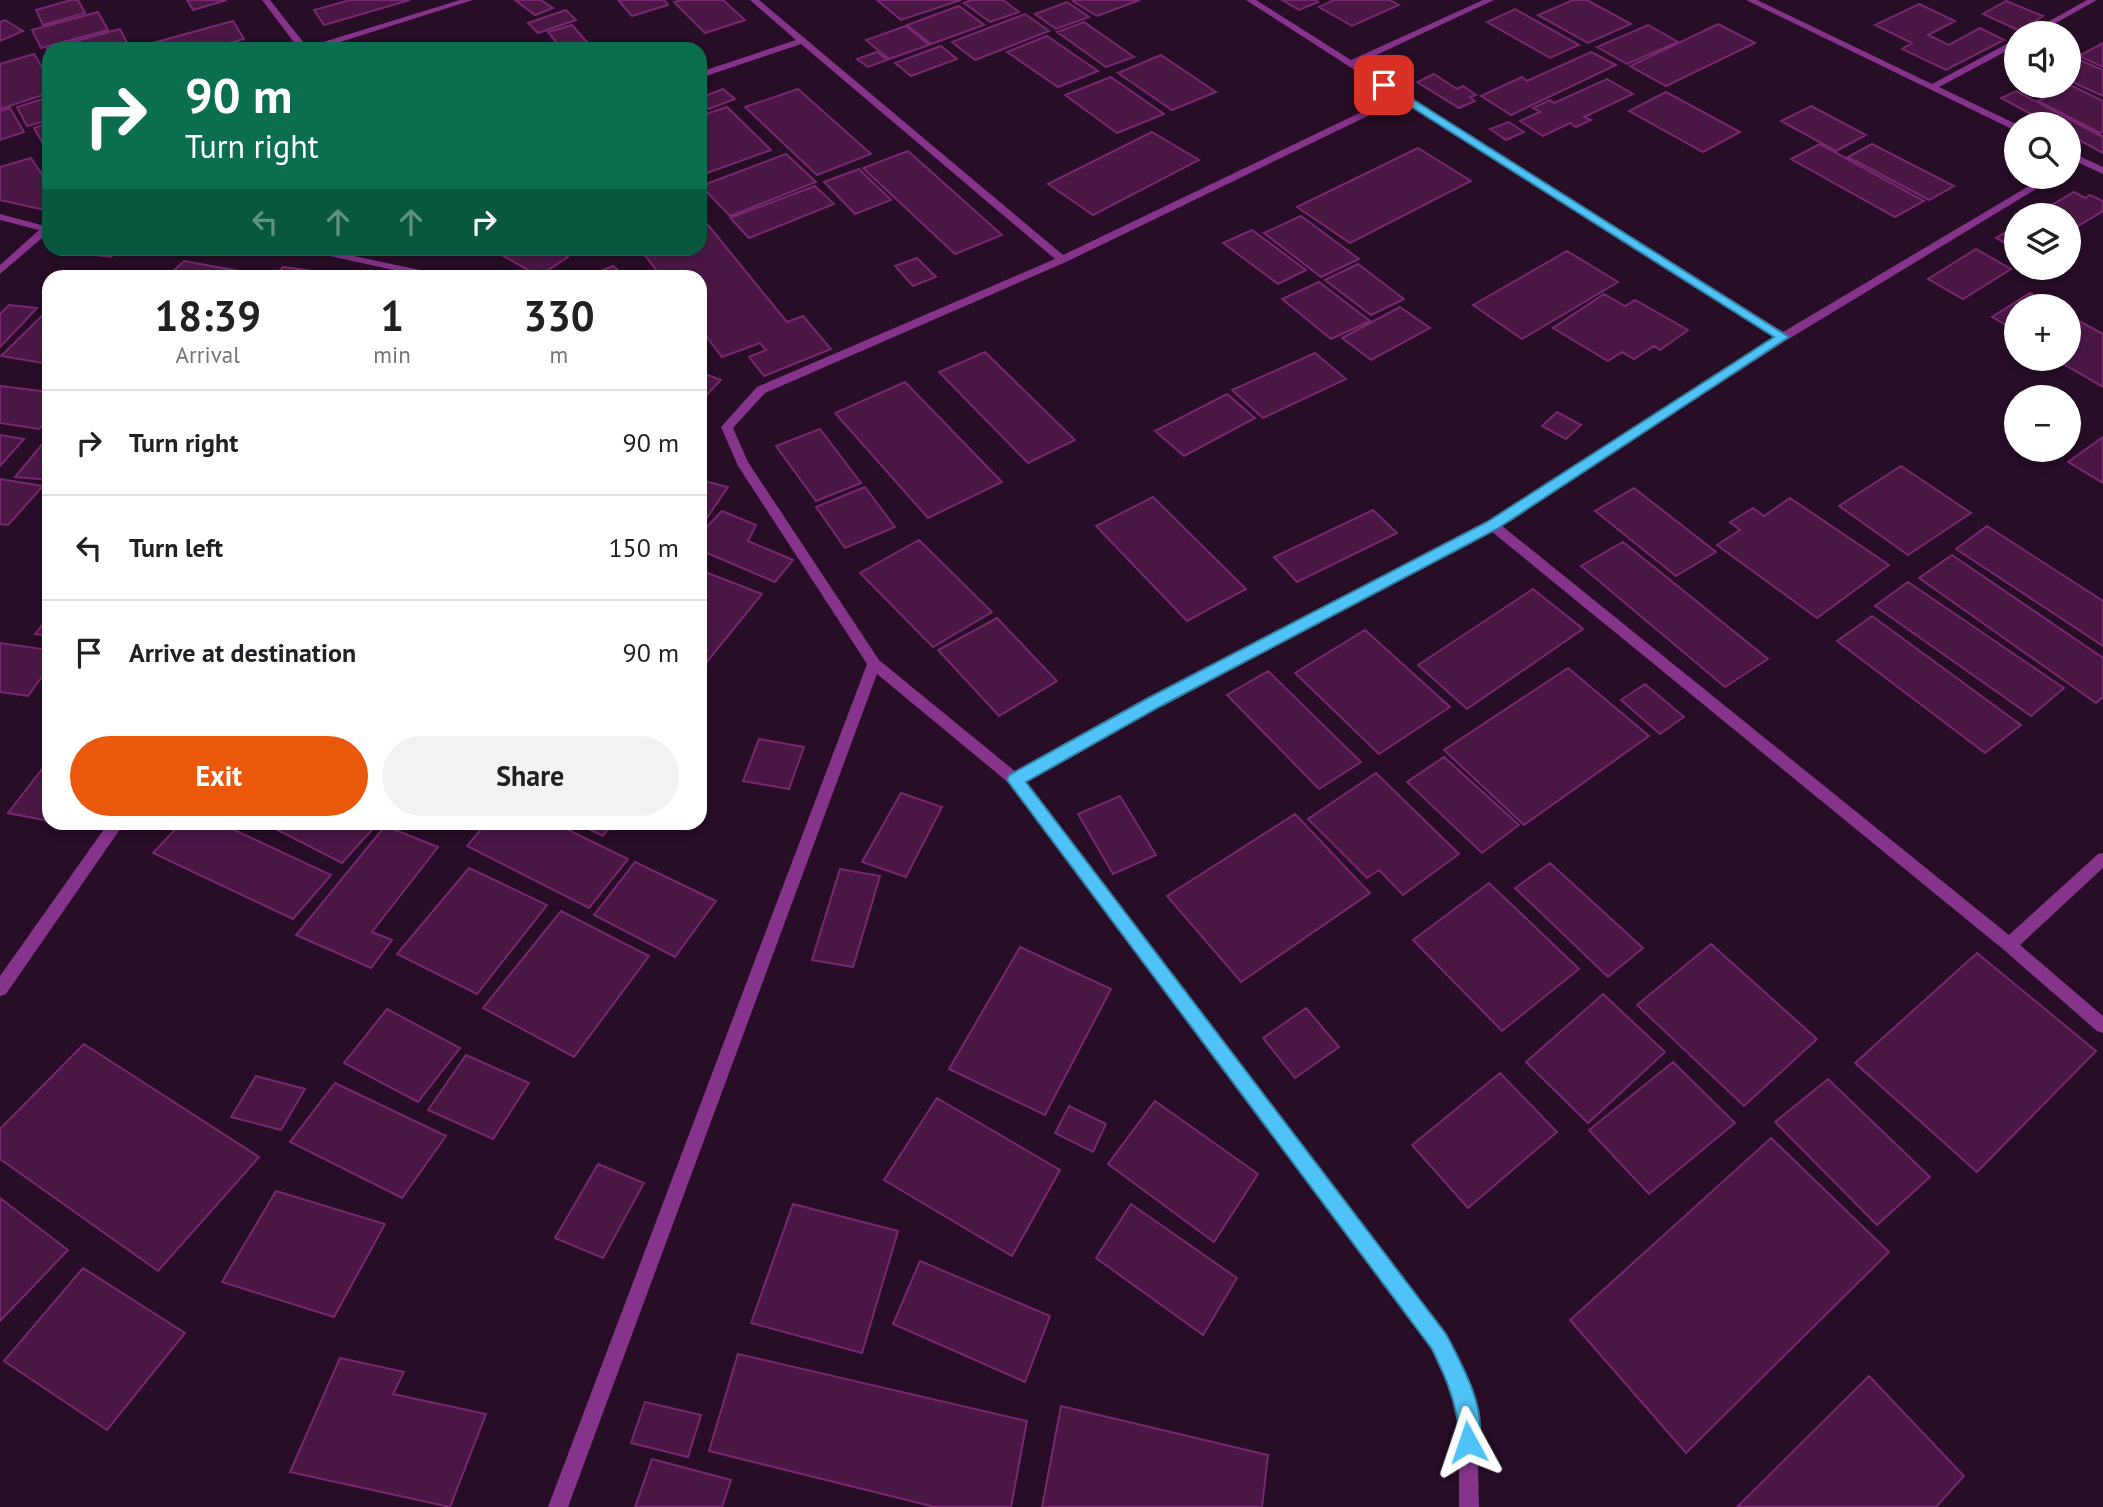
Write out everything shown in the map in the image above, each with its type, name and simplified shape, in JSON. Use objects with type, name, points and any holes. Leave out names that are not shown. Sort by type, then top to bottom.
[{"type":"street","points":[[266,0],[301,42]]},
{"type":"street","points":[[330,42],[469,0]]},
{"type":"street","points":[[754,0],[1062,260]]},
{"type":"street","points":[[1250,0],[1783,337]]},
{"type":"street","points":[[1350,64],[1490,0]]},
{"type":"street","points":[[1750,0],[2004,122]]},
{"type":"street","points":[[2054,21],[2093,0]]},
{"type":"street","points":[[707,73],[802,41]]},
{"type":"street","points":[[1933,87],[2004,49]]},
{"type":"street","points":[[1401,96],[1062,260],[761,390],[727,427],[742,463],[874,664],[1015,780],[1439,1341],[1460,1383],[1468,1421],[1469,1507]]},
{"type":"street","points":[[2081,160],[2103,171]]},
{"type":"street","points":[[1015,780],[1155,702],[1492,525],[1783,337],[2031,189]]},
{"type":"street","points":[[0,217],[42,227]]},
{"type":"street","points":[[0,271],[42,233]]},
{"type":"street","points":[[337,256],[405,270]]},
{"type":"street","points":[[1492,525],[2009,945],[2103,1026]]},
{"type":"street","points":[[558,1507],[874,664]]},
{"type":"street","points":[[0,989],[112,830]]},
{"type":"street","points":[[2009,945],[2103,859]]},
{"type":"building","points":[[78,0],[85,13],[43,25],[36,10]]},
{"type":"building","points":[[187,0],[227,0],[193,10]]},
{"type":"building","points":[[350,0],[410,0],[324,25],[314,10]]},
{"type":"building","points":[[515,0],[541,0],[553,8],[535,15]]},
{"type":"building","points":[[618,0],[664,0],[668,5],[632,16]]},
{"type":"building","points":[[723,0],[745,20],[705,33],[674,2]]},
{"type":"building","points":[[877,0],[961,0],[901,20]]},
{"type":"building","points":[[971,0],[1003,0],[1019,12],[990,22],[964,3]]},
{"type":"building","points":[[1140,0],[1097,16],[1073,1]]},
{"type":"building","points":[[1282,0],[1315,0],[1318,2],[1299,10]]},
{"type":"building","points":[[1334,0],[1390,0],[1399,5],[1352,26],[1319,7]]},
{"type":"building","points":[[1573,0],[1587,0],[1631,24],[1588,43],[1538,15]]},
{"type":"building","points":[[2006,1],[2043,16],[2035,21],[2004,21],[2004,24],[1983,14]]},
{"type":"building","points":[[1067,2],[1089,17],[1056,29],[1035,14]]},
{"type":"building","points":[[1919,4],[1955,21],[1928,35],[1949,45],[1980,28],[2004,40],[1946,70],[1902,49],[1912,43],[1875,25]]},
{"type":"building","points":[[959,6],[984,25],[931,44],[907,25]]},
{"type":"building","points":[[1515,9],[1579,45],[1550,58],[1487,22]]},
{"type":"building","points":[[566,10],[576,20],[538,33],[528,23]]},
{"type":"building","points":[[98,12],[108,30],[63,42],[42,42],[41,48],[32,30]]},
{"type":"building","points":[[1025,14],[1049,31],[975,60],[952,42]]},
{"type":"building","points":[[5,20],[23,31],[0,41],[0,22]]},
{"type":"building","points":[[233,21],[244,39],[234,42],[157,42]]},
{"type":"building","points":[[1084,22],[1134,57],[1106,67],[1057,32]]},
{"type":"building","points":[[1718,24],[1755,43],[1666,86],[1630,66]]},
{"type":"building","points":[[572,25],[587,42],[556,42],[548,32]]},
{"type":"building","points":[[1648,25],[1678,42],[1627,64],[1597,47]]},
{"type":"building","points":[[906,26],[929,45],[889,59],[866,40]]},
{"type":"building","points":[[120,29],[126,42],[73,42]]},
{"type":"building","points":[[1047,36],[1098,71],[1058,87],[1007,52]]},
{"type":"building","points":[[2103,43],[2103,67],[2081,57]]},
{"type":"building","points":[[941,46],[957,59],[911,76],[895,63]]},
{"type":"building","points":[[877,52],[887,60],[868,67],[857,59]]},
{"type":"building","points":[[1591,52],[1616,65],[1511,115],[1481,96],[1522,77],[1527,81]]},
{"type":"building","points":[[34,54],[42,67],[42,95],[0,109],[0,64]]},
{"type":"building","points":[[1161,55],[1216,92],[1172,110],[1118,73]]},
{"type":"building","points":[[2081,61],[2103,70],[2103,96],[2081,86]]},
{"type":"building","points":[[1434,74],[1457,89],[1463,86],[1476,95],[1470,97],[1475,101],[1459,108],[1417,82]]},
{"type":"building","points":[[1111,77],[1164,114],[1117,133],[1065,95]]},
{"type":"building","points":[[1607,79],[1633,94],[1584,117],[1591,120],[1576,127],[1570,123],[1543,136],[1520,121],[1540,112],[1533,108],[1550,100],[1554,103]]},
{"type":"building","points":[[723,89],[735,99],[709,109],[707,95]]},
{"type":"building","points":[[798,89],[871,154],[817,175],[745,107]]},
{"type":"building","points":[[2081,90],[2103,101],[2103,131],[2100,133],[2081,123],[2081,112],[2059,112],[2038,101],[2044,98],[2081,98]]},
{"type":"building","points":[[1666,92],[1740,132],[1703,152],[1629,111]]},
{"type":"building","points":[[2001,98],[2029,98],[2056,112],[2027,112]]},
{"type":"building","points":[[42,99],[42,122],[27,126],[17,107]]},
{"type":"building","points":[[1811,106],[1866,135],[1836,151],[1781,121]]},
{"type":"building","points":[[727,107],[771,150],[707,173],[707,114]]},
{"type":"building","points":[[10,108],[24,132],[0,140],[0,111]]},
{"type":"building","points":[[1509,122],[1524,132],[1506,140],[1490,129]]},
{"type":"building","points":[[42,125],[42,142],[34,128]]},
{"type":"building","points":[[2081,125],[2103,137],[2103,153],[2081,141]]},
{"type":"building","points":[[1152,132],[1199,160],[1093,215],[1048,184]]},
{"type":"building","points":[[1820,144],[1924,201],[1895,217],[1791,159]]},
{"type":"building","points":[[1872,144],[1954,186],[1929,200],[1848,157]]},
{"type":"building","points":[[1418,148],[1471,181],[1350,243],[1297,207]]},
{"type":"building","points":[[908,151],[1002,235],[955,254],[863,168]]},
{"type":"building","points":[[786,154],[816,182],[730,216],[707,192],[707,184]]},
{"type":"building","points":[[31,158],[42,174],[42,209],[0,200],[0,167]]},
{"type":"building","points":[[859,169],[891,200],[855,214],[824,182]]},
{"type":"building","points":[[815,186],[834,204],[749,238],[730,218]]},
{"type":"building","points":[[2074,192],[2085,198],[2090,195],[2103,201],[2103,211],[2081,224],[2081,203],[2055,203]]},
{"type":"building","points":[[1301,216],[1359,259],[1321,277],[1264,233]]},
{"type":"building","points":[[707,225],[787,322],[803,316],[831,349],[764,376],[749,357],[766,350],[760,343],[722,357],[707,337],[707,270],[656,270],[645,256],[707,256]]},
{"type":"building","points":[[1252,230],[1306,270],[1278,284],[1223,243]]},
{"type":"building","points":[[2004,233],[2004,242],[1996,238]]},
{"type":"building","points":[[1976,249],[2004,265],[2004,273],[1963,299],[1928,279]]},
{"type":"building","points":[[1567,251],[1618,282],[1522,339],[1473,305]]},
{"type":"building","points":[[503,256],[568,257],[548,270],[528,270]]},
{"type":"building","points":[[917,258],[936,277],[913,286],[895,266]]},
{"type":"building","points":[[184,261],[233,270],[174,270]]},
{"type":"building","points":[[1358,264],[1404,299],[1371,315],[1325,280]]},
{"type":"building","points":[[283,267],[305,270],[280,270]]},
{"type":"building","points":[[1319,282],[1370,321],[1331,339],[1282,299]]},
{"type":"building","points":[[1604,294],[1625,306],[1635,300],[1688,330],[1660,350],[1654,346],[1634,359],[1622,352],[1608,361],[1553,328]]},
{"type":"building","points":[[9,305],[37,308],[0,347],[0,314]]},
{"type":"building","points":[[1400,307],[1430,328],[1371,360],[1342,338]]},
{"type":"building","points":[[2004,309],[2004,324],[1992,317]]},
{"type":"building","points":[[42,316],[42,363],[1,356]]},
{"type":"building","points":[[2081,322],[2103,334],[2103,387],[2076,371],[2081,371]]},
{"type":"building","points":[[985,352],[1075,440],[1028,463],[939,372]]},
{"type":"building","points":[[1315,353],[1346,379],[1263,418],[1232,390]]},
{"type":"building","points":[[707,375],[721,380],[707,395]]},
{"type":"building","points":[[905,382],[1002,482],[928,518],[835,413]]},
{"type":"building","points":[[0,386],[42,391],[42,426],[39,429],[0,423]]},
{"type":"building","points":[[1227,394],[1255,418],[1184,456],[1155,431]]},
{"type":"building","points":[[1557,412],[1581,425],[1566,439],[1542,426]]},
{"type":"building","points":[[820,429],[861,483],[816,501],[776,446]]},
{"type":"building","points":[[0,435],[24,439],[0,466]]},
{"type":"building","points":[[2103,437],[2103,483],[2068,462],[2081,462],[2081,453]]},
{"type":"building","points":[[42,444],[42,479],[15,477]]},
{"type":"building","points":[[1901,466],[1971,513],[1908,555],[1839,506]]},
{"type":"building","points":[[0,479],[42,486],[8,525],[0,524]]},
{"type":"building","points":[[707,482],[728,487],[707,518]]},
{"type":"building","points":[[865,487],[895,527],[845,548],[816,507]]},
{"type":"building","points":[[1634,488],[1716,552],[1676,576],[1595,511]]},
{"type":"building","points":[[1153,497],[1246,589],[1187,621],[1096,526]]},
{"type":"building","points":[[1790,498],[1889,565],[1817,618],[1717,545],[1740,530],[1730,522],[1753,508],[1764,516]]},
{"type":"building","points":[[1373,510],[1397,533],[1297,582],[1274,557]]},
{"type":"building","points":[[722,511],[756,525],[748,541],[793,560],[775,582],[707,553],[707,527]]},
{"type":"building","points":[[1987,526],[2103,601],[2103,646],[1956,549]]},
{"type":"building","points":[[919,540],[992,612],[933,647],[860,573]]},
{"type":"building","points":[[1623,542],[1768,659],[1725,687],[1581,566]]},
{"type":"building","points":[[1952,555],[2103,658],[2103,697],[2096,703],[1919,578]]},
{"type":"building","points":[[707,573],[762,594],[707,662]]},
{"type":"building","points":[[1908,582],[2064,688],[2031,716],[1875,606]]},
{"type":"building","points":[[1533,589],[1583,629],[1467,709],[1418,665]]},
{"type":"building","points":[[1872,616],[2021,725],[1985,753],[1837,641]]},
{"type":"building","points":[[997,618],[1057,681],[999,716],[938,650]]},
{"type":"building","points":[[42,625],[42,635],[35,634]]},
{"type":"building","points":[[1365,630],[1450,707],[1379,754],[1295,673]]},
{"type":"building","points":[[0,643],[42,649],[42,677],[28,696],[0,692]]},
{"type":"building","points":[[1568,668],[1649,736],[1524,825],[1444,750]]},
{"type":"building","points":[[1268,671],[1361,762],[1319,789],[1227,695]]},
{"type":"building","points":[[1645,684],[1684,717],[1660,734],[1621,700]]},
{"type":"building","points":[[759,739],[804,747],[789,789],[743,781]]},
{"type":"building","points":[[1444,757],[1519,825],[1482,853],[1407,782]]},
{"type":"building","points":[[42,769],[42,820],[8,813]]},
{"type":"building","points":[[1376,773],[1459,854],[1403,895],[1379,870],[1367,878],[1308,819]]},
{"type":"building","points":[[901,793],[942,807],[906,877],[862,862]]},
{"type":"building","points":[[1120,796],[1156,855],[1113,874],[1078,814]]},
{"type":"building","points":[[1295,814],[1370,893],[1241,982],[1167,896]]},
{"type":"building","points":[[175,830],[234,830],[331,875],[293,919],[153,853]]},
{"type":"building","points":[[278,830],[372,830],[342,863]]},
{"type":"building","points":[[382,830],[395,830],[438,847],[372,932],[392,940],[371,968],[296,935]]},
{"type":"building","points":[[480,830],[568,830],[628,859],[589,908],[467,846]]},
{"type":"building","points":[[591,830],[607,830],[603,836]]},
{"type":"building","points":[[635,862],[716,901],[675,957],[594,915]]},
{"type":"building","points":[[1550,863],[1643,948],[1608,977],[1515,888]]},
{"type":"building","points":[[469,868],[547,905],[477,994],[397,954]]},
{"type":"building","points":[[840,869],[880,876],[853,967],[812,960]]},
{"type":"building","points":[[1489,883],[1579,969],[1502,1031],[1413,940]]},
{"type":"building","points":[[561,911],[649,956],[574,1057],[483,1008]]},
{"type":"building","points":[[1711,944],[1817,1039],[1744,1106],[1637,1005]]},
{"type":"building","points":[[1020,947],[1111,989],[1045,1115],[949,1069]]},
{"type":"building","points":[[1977,953],[2096,1051],[1977,1172],[1855,1063]]},
{"type":"building","points":[[1603,994],[1665,1052],[1588,1123],[1526,1062]]},
{"type":"building","points":[[1306,1008],[1339,1047],[1295,1078],[1263,1038]]},
{"type":"building","points":[[387,1009],[460,1048],[418,1102],[344,1063]]},
{"type":"building","points":[[84,1044],[259,1157],[158,1271],[0,1159],[0,1129]]},
{"type":"building","points":[[466,1055],[529,1083],[493,1139],[428,1110]]},
{"type":"building","points":[[1673,1062],[1735,1123],[1649,1194],[1589,1130]]},
{"type":"building","points":[[1500,1073],[1557,1132],[1468,1208],[1412,1145]]},
{"type":"building","points":[[256,1076],[305,1089],[281,1130],[231,1117]]},
{"type":"building","points":[[1828,1079],[1930,1177],[1877,1225],[1775,1122]]},
{"type":"building","points":[[335,1083],[446,1136],[402,1198],[290,1142]]},
{"type":"building","points":[[937,1098],[1060,1170],[1012,1256],[884,1180]]},
{"type":"building","points":[[1155,1101],[1258,1174],[1214,1242],[1108,1164]]},
{"type":"building","points":[[1069,1106],[1106,1124],[1093,1152],[1055,1133]]},
{"type":"building","points":[[1771,1138],[1889,1252],[1686,1453],[1570,1320]]},
{"type":"building","points":[[598,1164],[644,1183],[603,1258],[555,1238]]},
{"type":"building","points":[[276,1191],[385,1224],[334,1317],[222,1282]]},
{"type":"building","points":[[0,1198],[68,1250],[0,1321]]},
{"type":"building","points":[[793,1204],[898,1231],[862,1353],[751,1323]]},
{"type":"building","points":[[1131,1204],[1237,1278],[1203,1335],[1096,1258]]},
{"type":"building","points":[[920,1261],[1050,1316],[1025,1382],[893,1324]]},
{"type":"building","points":[[83,1268],[185,1333],[107,1430],[4,1361]]},
{"type":"building","points":[[738,1354],[1027,1421],[1011,1507],[935,1507],[709,1451]]},
{"type":"building","points":[[340,1358],[404,1372],[393,1394],[486,1414],[450,1507],[290,1472]]},
{"type":"building","points":[[1869,1376],[1964,1476],[1936,1507],[1737,1507]]},
{"type":"building","points":[[645,1402],[701,1415],[688,1457],[631,1443]]},
{"type":"building","points":[[1061,1406],[1268,1455],[1262,1507],[1042,1507]]},
{"type":"building","points":[[652,1459],[731,1480],[722,1507],[635,1507]]},
{"type":"route","points":[[1384,85],[1783,337],[1492,525],[1155,702],[1015,780],[1439,1341],[1460,1383],[1468,1421],[1468,1442]]}]
